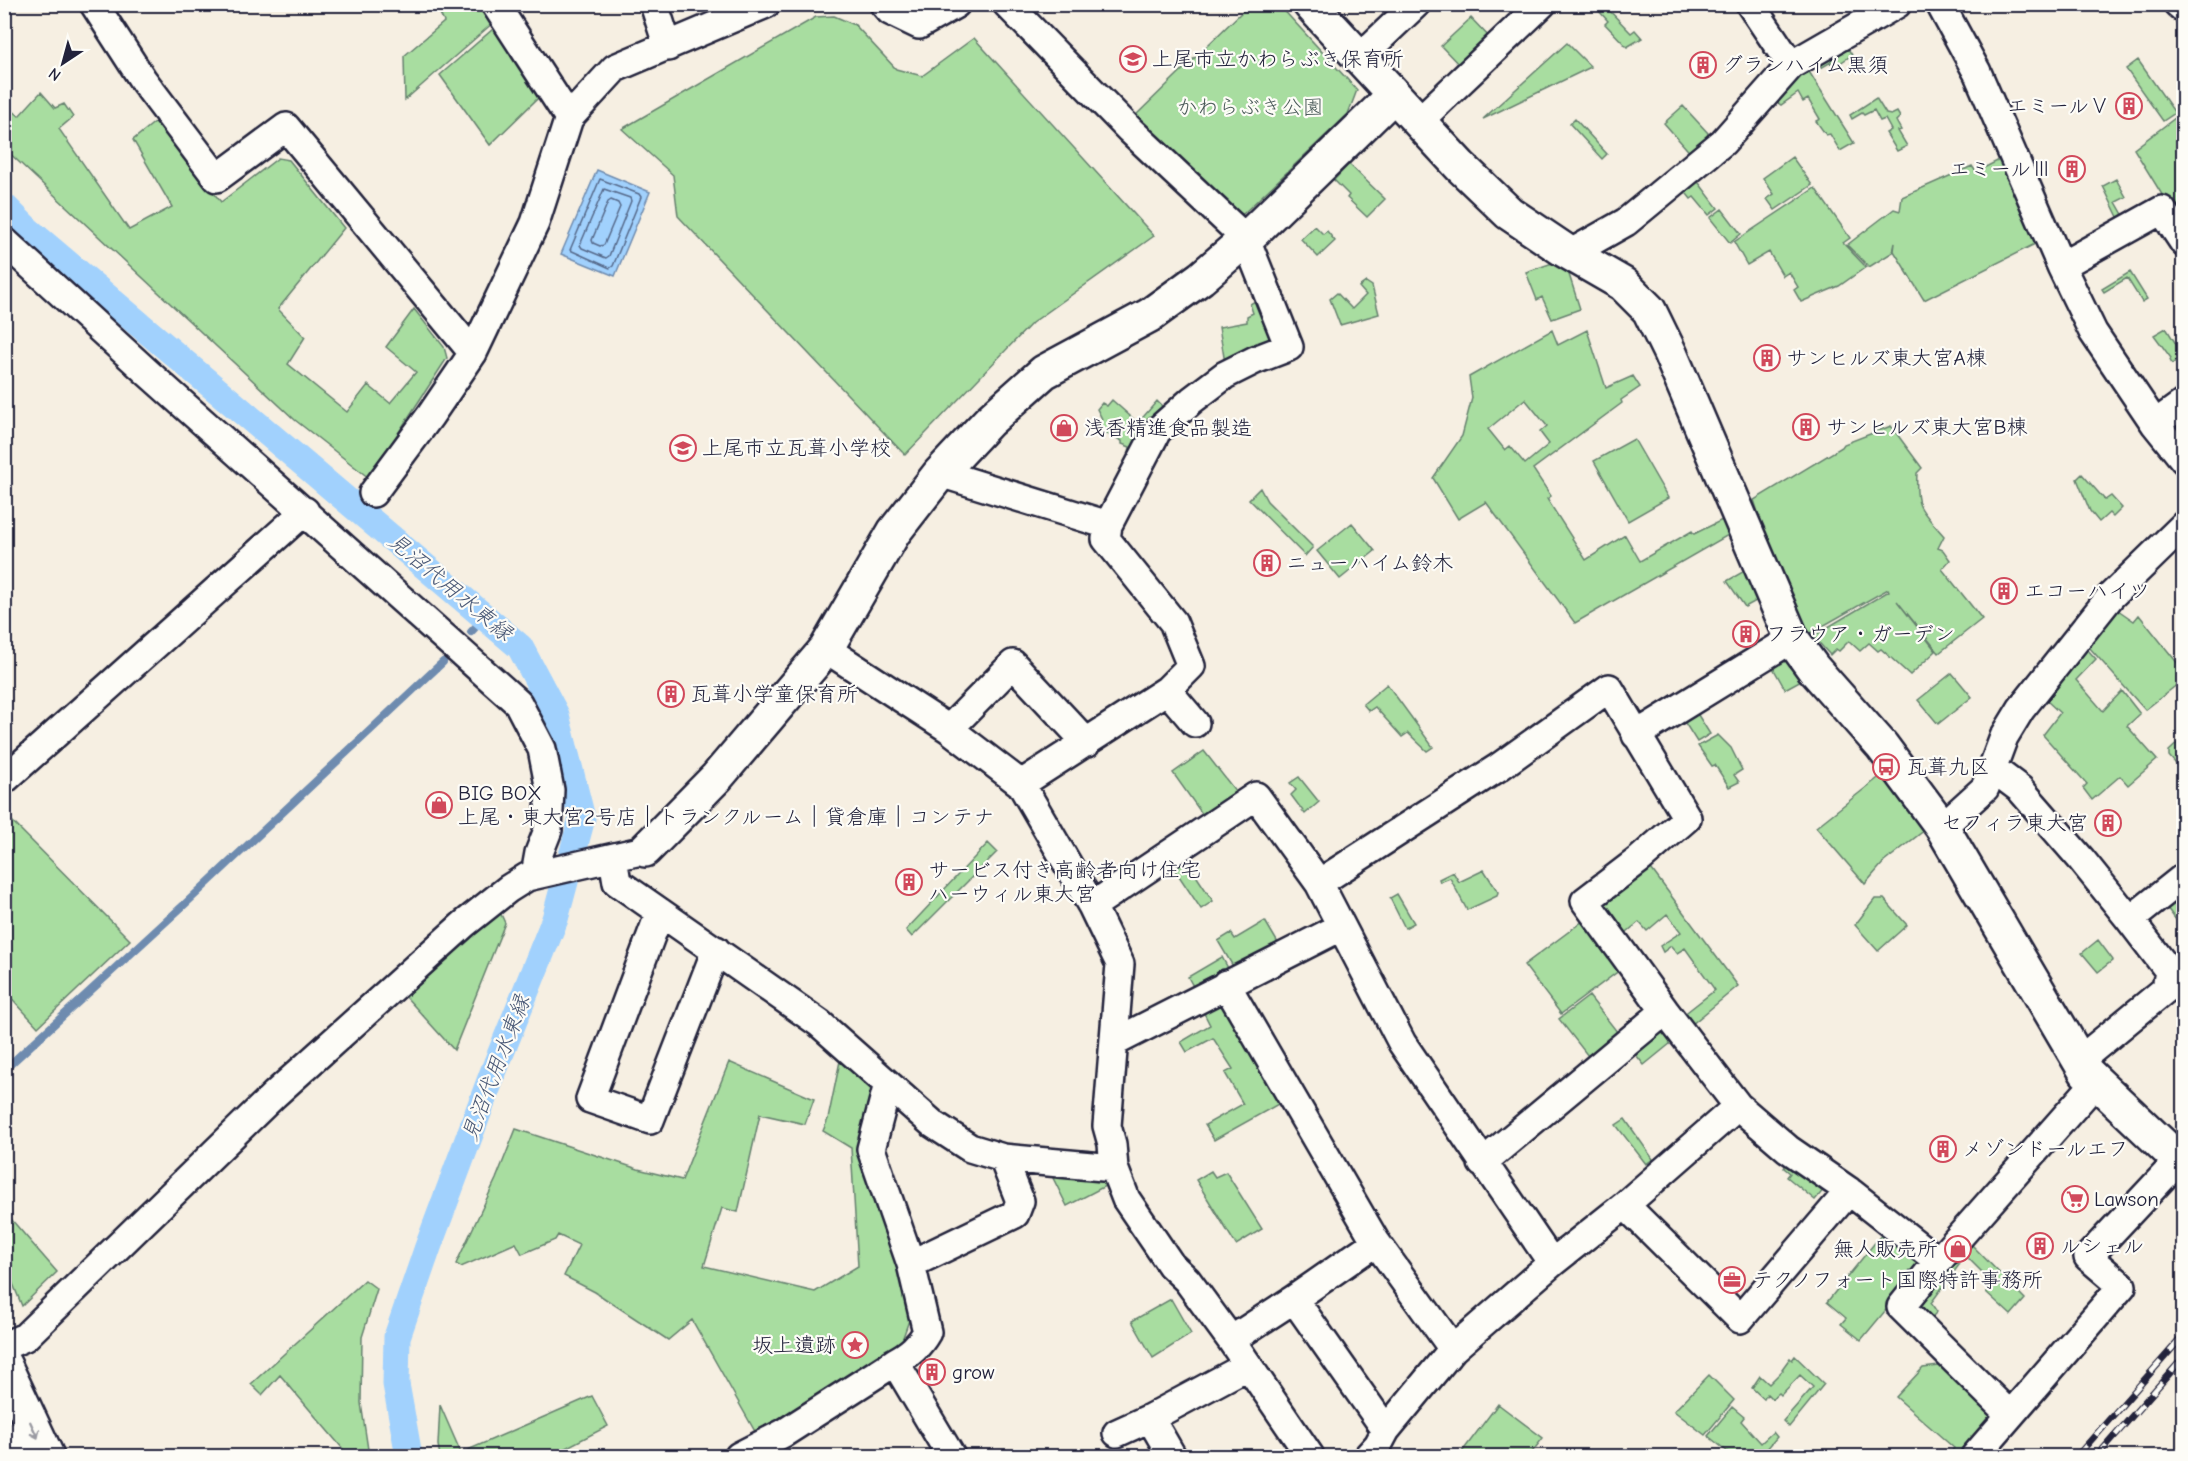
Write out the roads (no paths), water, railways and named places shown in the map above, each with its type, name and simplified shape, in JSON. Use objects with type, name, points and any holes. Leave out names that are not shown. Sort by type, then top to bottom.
[{"type":"main road","points":[[1310,4],[1460,166],[1509,213],[1571,254],[1623,284],[1649,310],[1670,353],[1792,639],[1813,668],[1882,746],[1942,827],[2088,1071],[2181,1163]]},
{"type":"main road","points":[[645,850],[717,777],[826,649],[894,532],[940,473],[989,421],[1044,372],[1150,315],[1201,278],[1246,239],[1394,95]]},
{"type":"main road","points":[[4,1364],[47,1456]]},
{"type":"main road","points":[[4,1437],[13,1456]]},
{"type":"street","points":[[94,4],[143,80],[217,178],[286,127],[473,353]]},
{"type":"street","points":[[495,4],[569,118]]},
{"type":"street","points":[[654,4],[668,47]]},
{"type":"street","points":[[374,493],[473,353],[535,223],[569,118],[615,69],[766,4]]},
{"type":"street","points":[[884,4],[890,11],[919,25],[956,4]]},
{"type":"street","points":[[1007,4],[1130,129],[1246,239],[1289,347],[1224,375],[1157,431],[1108,525],[1106,539],[1173,622],[1191,666],[1167,690],[1021,784]]},
{"type":"street","points":[[1359,58],[1416,4]]},
{"type":"street","points":[[1419,121],[1542,4]]},
{"type":"street","points":[[1750,4],[1791,65]]},
{"type":"street","points":[[1571,254],[1626,222],[1723,142],[1791,65],[1897,4]]},
{"type":"street","points":[[1940,4],[1977,72],[2092,332],[2155,424],[2184,460]]},
{"type":"street","points":[[2178,4],[2184,9]]},
{"type":"street","points":[[2061,266],[2162,210],[2184,243]]},
{"type":"street","points":[[4,241],[148,373],[518,703],[542,748],[550,790],[548,830],[539,853],[535,875]]},
{"type":"street","points":[[2155,424],[2184,403]]},
{"type":"street","points":[[940,473],[1108,525]]},
{"type":"street","points":[[4,780],[305,512]]},
{"type":"street","points":[[1942,827],[1985,788],[2004,737],[2021,709],[2111,596],[2184,525]]},
{"type":"street","points":[[1636,735],[1792,639]]},
{"type":"street","points":[[826,649],[950,729],[1021,784],[1092,906],[1120,964],[1107,1126],[1112,1144],[1114,1168],[1126,1199],[1171,1265],[1187,1280],[1231,1340],[1310,1456]]},
{"type":"street","points":[[950,729],[1013,664],[1086,742]]},
{"type":"street","points":[[1319,883],[1499,767],[1609,688],[1687,818],[1640,859],[1585,901],[1738,1106],[1788,1149],[1849,1191],[1938,1261]]},
{"type":"street","points":[[1167,690],[1195,723]]},
{"type":"street","points":[[1992,768],[2020,789],[2081,859],[2169,971],[2166,988],[2088,1071],[1901,1307],[2010,1415]]},
{"type":"street","points":[[1092,906],[1256,796],[1319,883],[1402,1043],[1552,1263]]},
{"type":"street","points":[[4,1346],[25,1337],[274,1095],[464,924],[508,889],[527,877],[645,850]]},
{"type":"street","points":[[607,859],[617,882],[819,1023],[933,1124],[970,1148],[1003,1158],[1114,1168]]},
{"type":"street","points":[[2130,920],[2184,877]]},
{"type":"street","points":[[660,912],[590,1099],[650,1120],[716,950]]},
{"type":"street","points":[[1115,1042],[1341,927]]},
{"type":"street","points":[[1226,984],[1376,1242],[1453,1348]]},
{"type":"street","points":[[1482,1163],[1665,1011]]},
{"type":"street","points":[[740,1456],[784,1433],[911,1353],[920,1345],[927,1332],[911,1264],[871,1149],[888,1084]]},
{"type":"street","points":[[1294,1299],[1381,1447],[1453,1348],[1552,1263],[1625,1205],[1738,1106]]},
{"type":"street","points":[[911,1264],[1015,1214],[1020,1201],[1003,1158]]},
{"type":"street","points":[[1975,1456],[2122,1286],[2088,1257],[2181,1163]]},
{"type":"street","points":[[1625,1205],[1740,1319],[1849,1191]]},
{"type":"street","points":[[1231,1340],[1376,1242]]},
{"type":"street","points":[[895,1362],[951,1456]]},
{"type":"street","points":[[1117,1433],[1150,1418],[1247,1365]]},
{"type":"street","points":[[1150,1418],[1172,1456]]},
{"type":"water","points":[[597,170],[650,192],[615,276],[561,254]]},
{"type":"waterway","name":"見沼代用水東縁","points":[[4,206],[28,230],[520,647],[556,715],[582,818],[555,919],[494,1070],[397,1337],[396,1384],[409,1456]]},
{"type":"waterway","points":[[471,632],[485,617]]},
{"type":"waterway","points":[[4,1070],[443,662]]},
{"type":"railway","points":[[2077,1456],[2184,1335]]},
{"type":"railway","points":[[2097,1456],[2184,1357]]},
{"type":"place","name":"上尾市立かわらぶき保育所","points":[[1133,59]]},
{"type":"place","name":"グランハイム黒須","points":[[1703,65]]},
{"type":"place","name":"エミールⅤ","points":[[2129,106]]},
{"type":"place","name":"エミールⅢ","points":[[2072,169]]},
{"type":"place","name":"サンヒルズ東大宮A棟","points":[[1767,358]]},
{"type":"place","name":"サンヒルズ東大宮B棟","points":[[1806,427]]},
{"type":"place","name":"浅香精進食品製造","points":[[1064,428]]},
{"type":"place","name":"上尾市立瓦葺小学校","points":[[683,448]]},
{"type":"place","name":"ニューハイム鈴木","points":[[1267,563]]},
{"type":"place","name":"エコーハイツ","points":[[2004,591]]},
{"type":"place","name":"フラウア・ガーデン","points":[[1746,634]]},
{"type":"place","name":"瓦葺小学童保育所","points":[[671,694]]},
{"type":"place","name":"瓦葺九区","points":[[1886,767]]},
{"type":"place","name":"BIG BOX 上尾・東大宮2号店｜トランクルーム｜貸倉庫｜コンテナ","points":[[439,805]]},
{"type":"place","name":"セフィラ東大宮","points":[[2108,823]]},
{"type":"place","name":"サービス付き高齢者向け住宅 ハーウィル東大宮","points":[[909,882]]},
{"type":"place","name":"メゾンドールエフ","points":[[1943,1149]]},
{"type":"place","name":"Lawson","points":[[2075,1199]]},
{"type":"place","name":"ルシェル","points":[[2040,1246]]},
{"type":"place","name":"無人販売所","points":[[1958,1249]]},
{"type":"place","name":"テクノフォート国際特許事務所","points":[[1732,1280]]},
{"type":"place","name":"坂上遺跡","points":[[855,1345]]},
{"type":"place","name":"grow","points":[[932,1372]]},
{"type":"park label","name":"かわらぶき公園","points":[[1250,107]]}]
